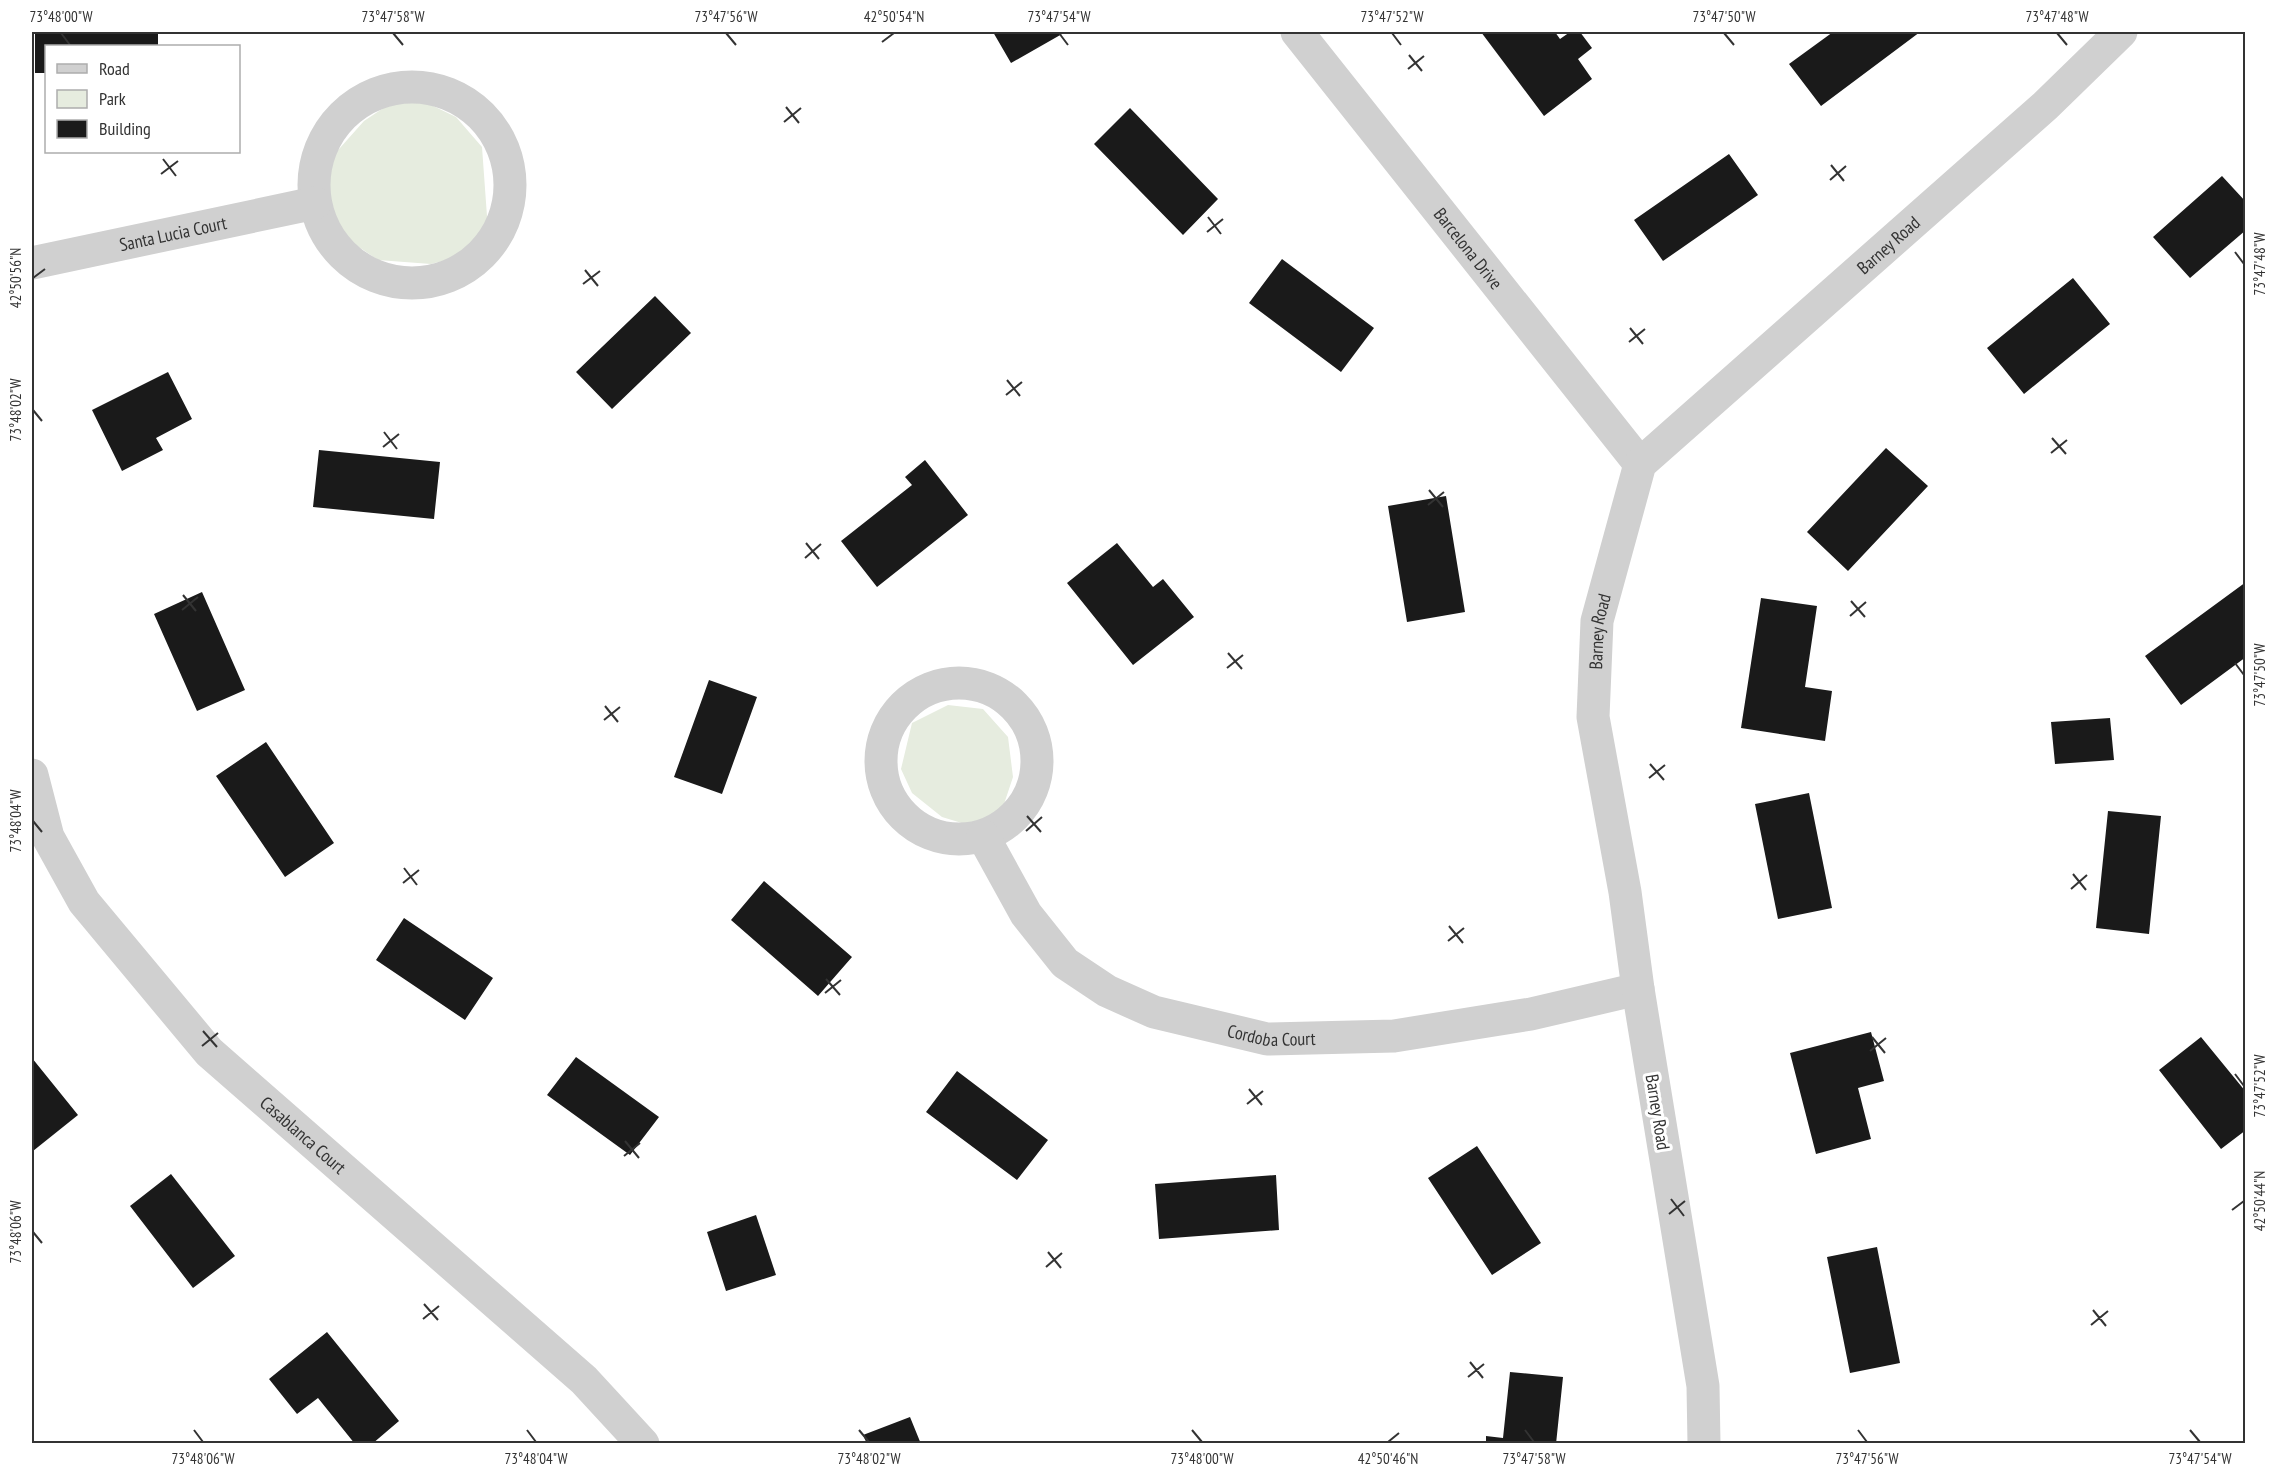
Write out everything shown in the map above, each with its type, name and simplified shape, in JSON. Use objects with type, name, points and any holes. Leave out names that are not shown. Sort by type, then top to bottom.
[{"type":"street","name":"Barcelona Drive","points":[[1297,32],[1640,464]]},
{"type":"street","name":"Barney Road","points":[[1704,1443],[1703,1386],[1638,989],[1625,892],[1593,717],[1597,621],[1640,464],[2045,106],[2121,32]]},
{"type":"street","points":[[413,87],[434,89],[455,96],[473,108],[488,123],[500,141],[508,161],[511,183],[508,205],[501,227],[489,245],[473,262],[454,274],[433,281],[411,284],[388,281],[367,273],[348,260],[333,244],[321,224],[315,203],[315,170],[325,139],[352,107],[371,95],[391,89],[413,87]]},
{"type":"street","name":"Santa Lucia Court","points":[[32,263],[315,203]]},
{"type":"street","points":[[958,682],[981,685],[991,689],[1018,708],[1031,727],[1037,748],[1038,770],[1032,792],[1020,811],[1004,826],[983,836],[961,840],[939,837],[918,829],[901,814],[888,795],[881,774],[881,751],[887,730],[899,710],[916,695],[936,685],[958,682]]},
{"type":"street","name":"Casablanca Court","points":[[32,775],[48,837],[84,902],[209,1052],[584,1380],[643,1443]]},
{"type":"street","name":"Cordoba Court","points":[[983,836],[1026,914],[1065,963],[1107,991],[1154,1012],[1210,1026],[1267,1039],[1394,1036],[1531,1014],[1638,989]]},
{"type":"green space","points":[[425,102],[456,117],[482,147],[488,230],[466,255],[431,264],[378,260],[334,230],[317,208],[323,167],[364,121],[391,103]]},
{"type":"green space","points":[[948,705],[983,709],[1008,737],[1013,777],[1000,816],[975,827],[942,817],[912,793],[901,769],[912,723]]},
{"type":"building","points":[[35,32],[158,32],[158,45],[45,45],[45,73],[35,73]]},
{"type":"building","points":[[993,32],[1060,32],[1062,34],[1011,63]]},
{"type":"building","points":[[1481,32],[1555,32],[1560,39],[1570,32],[1580,32],[1592,48],[1578,59],[1592,79],[1544,116]]},
{"type":"building","points":[[1833,32],[1920,32],[1821,106],[1789,64]]},
{"type":"building","points":[[1130,108],[1218,199],[1183,235],[1094,144]]},
{"type":"building","points":[[1729,154],[1758,195],[1663,261],[1634,220]]},
{"type":"building","points":[[2222,176],[2246,202],[2246,230],[2190,278],[2153,237]]},
{"type":"building","points":[[1282,259],[1374,328],[1341,372],[1249,303]]},
{"type":"building","points":[[2073,278],[2110,324],[2024,394],[1987,348]]},
{"type":"building","points":[[655,296],[691,333],[612,409],[576,372]]},
{"type":"building","points":[[168,372],[192,419],[156,438],[163,450],[122,471],[92,410]]},
{"type":"building","points":[[1886,448],[1928,486],[1848,571],[1807,532]]},
{"type":"building","points":[[319,450],[440,462],[434,519],[313,507]]},
{"type":"building","points":[[925,460],[968,515],[877,587],[841,541],[912,485],[905,477]]},
{"type":"building","points":[[1446,496],[1465,612],[1407,622],[1388,506]]},
{"type":"building","points":[[1117,543],[1153,587],[1163,579],[1194,617],[1133,665],[1067,583]]},
{"type":"building","points":[[2246,582],[2246,657],[2181,705],[2145,656]]},
{"type":"building","points":[[202,592],[245,690],[197,711],[154,614]]},
{"type":"building","points":[[1761,598],[1817,606],[1805,687],[1832,691],[1825,741],[1741,728]]},
{"type":"building","points":[[709,680],[757,697],[722,794],[674,777]]},
{"type":"building","points":[[2110,718],[2114,760],[2055,764],[2051,722]]},
{"type":"building","points":[[266,742],[334,843],[285,877],[216,776]]},
{"type":"building","points":[[1809,793],[1832,908],[1778,919],[1755,804]]},
{"type":"building","points":[[2108,811],[2161,816],[2149,934],[2096,928]]},
{"type":"building","points":[[764,881],[852,957],[818,996],[731,920]]},
{"type":"building","points":[[404,918],[493,978],[465,1020],[376,960]]},
{"type":"building","points":[[1871,1032],[1884,1081],[1858,1088],[1871,1139],[1816,1154],[1790,1053]]},
{"type":"building","points":[[2201,1037],[2246,1092],[2246,1130],[2221,1149],[2159,1070]]},
{"type":"building","points":[[576,1057],[659,1117],[630,1155],[547,1095]]},
{"type":"building","points":[[32,1058],[78,1115],[33,1151],[32,1149]]},
{"type":"building","points":[[957,1071],[1048,1140],[1017,1180],[926,1112]]},
{"type":"building","points":[[1477,1146],[1541,1243],[1492,1275],[1428,1178]]},
{"type":"building","points":[[171,1174],[235,1256],[193,1288],[130,1206]]},
{"type":"building","points":[[1276,1175],[1279,1230],[1159,1239],[1155,1184]]},
{"type":"building","points":[[756,1215],[776,1275],[726,1291],[707,1232]]},
{"type":"building","points":[[1877,1247],[1900,1363],[1850,1373],[1827,1257]]},
{"type":"building","points":[[327,1332],[399,1421],[372,1444],[355,1444],[318,1398],[297,1414],[269,1379]]},
{"type":"building","points":[[1510,1372],[1563,1377],[1556,1444],[1486,1444],[1486,1436],[1503,1438]]},
{"type":"building","points":[[910,1417],[921,1444],[867,1444],[863,1435]]}]
